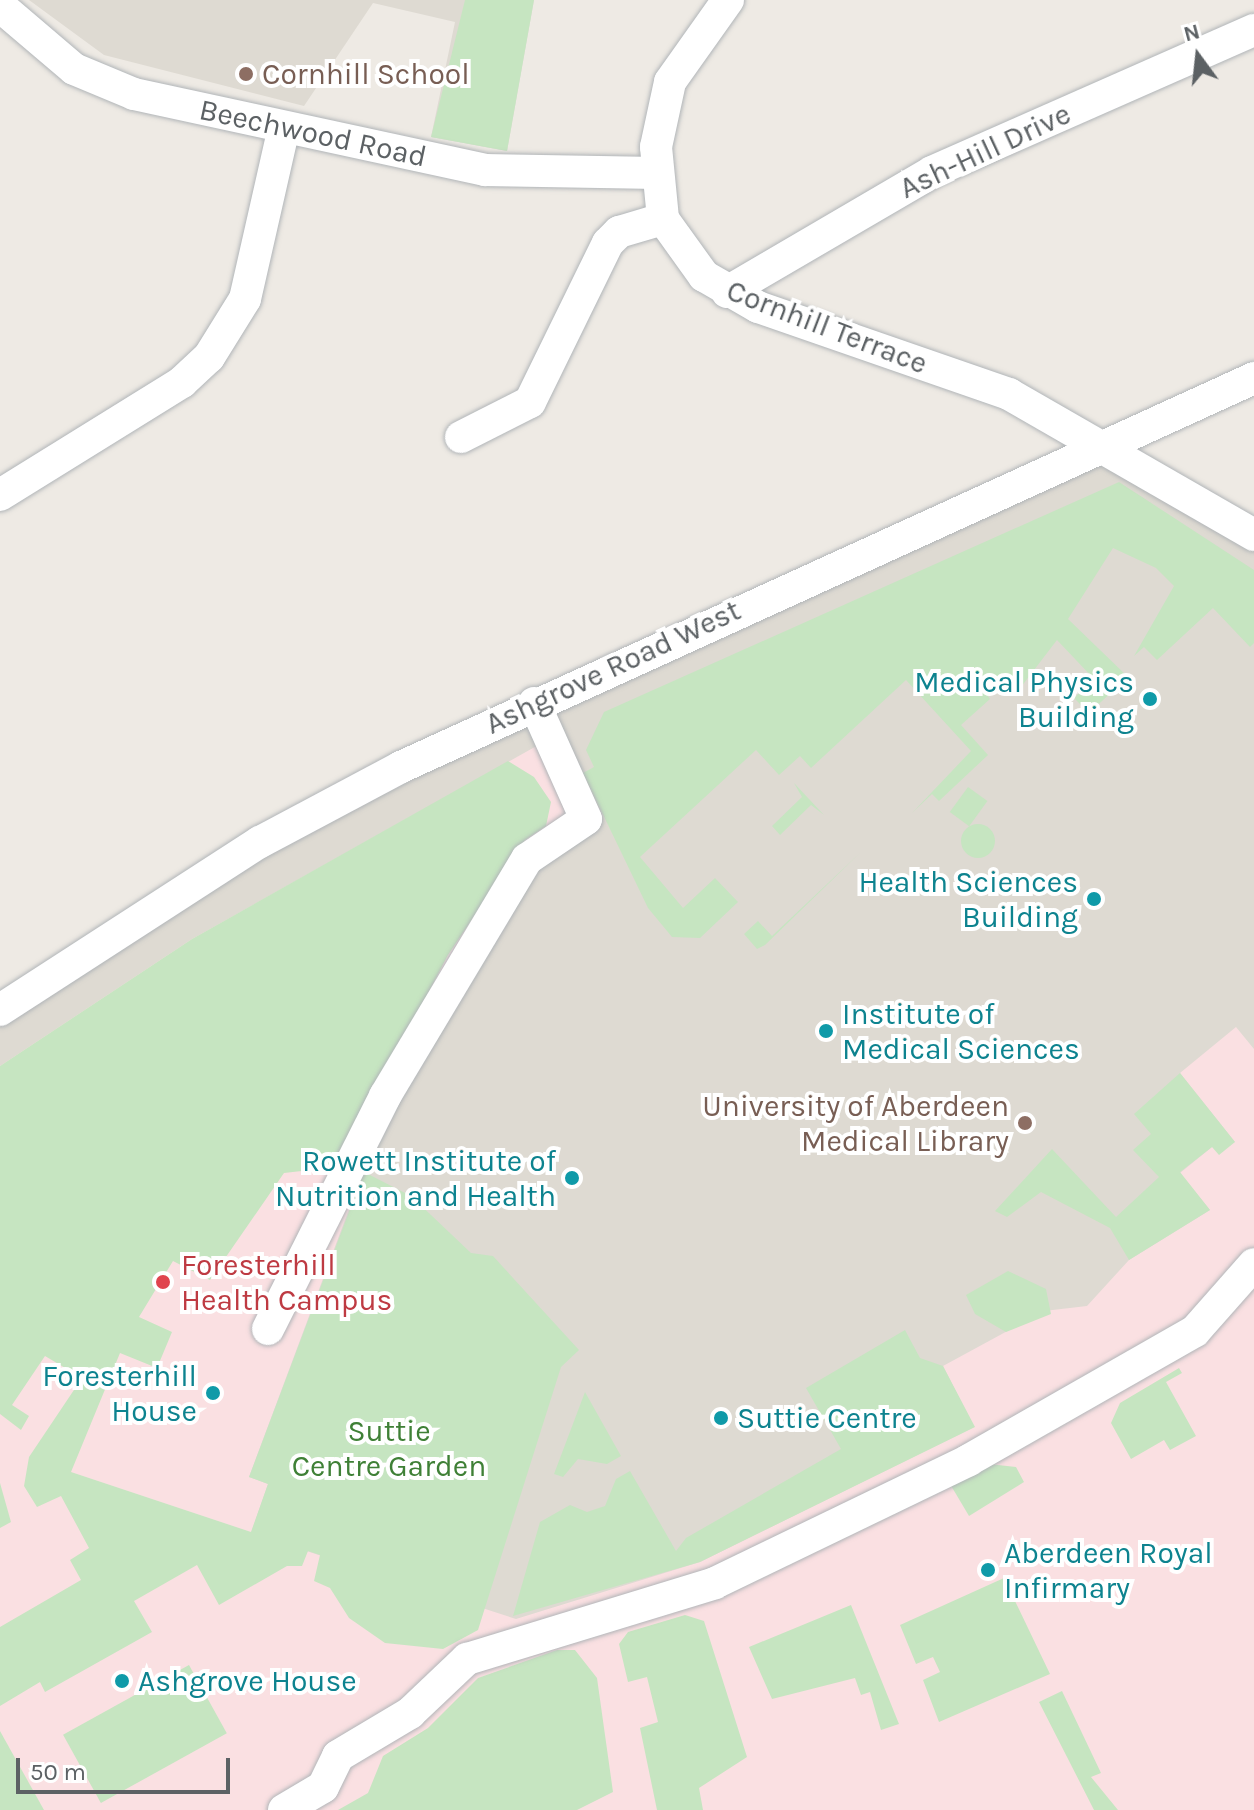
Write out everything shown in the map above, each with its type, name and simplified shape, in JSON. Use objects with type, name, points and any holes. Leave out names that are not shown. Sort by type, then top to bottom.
[{"type":"street","name":"Cornhill Terrace","points":[[728,0],[670,82],[656,173],[663,219],[687,259],[727,292],[1009,394],[1254,535]]},
{"type":"street","name":"Beechwood Road","points":[[5,22],[103,84],[284,127],[485,170],[656,173]]},
{"type":"street","name":"Ash-Hill Drive","points":[[727,292],[932,172],[1254,30]]},
{"type":"street","points":[[0,495],[182,382],[209,357],[245,299],[284,127]]},
{"type":"street","points":[[461,437],[530,402],[608,243],[619,232],[663,219]]},
{"type":"street","name":"Ashgrove Road West","points":[[0,1010],[260,842],[534,703],[1254,378]]},
{"type":"street","points":[[268,1329],[385,1096],[527,859],[586,819],[534,703]]},
{"type":"street","points":[[284,1810],[323,1787],[338,1756],[410,1713],[467,1659],[715,1583],[969,1460],[1195,1331],[1254,1264]]},
{"type":"shaded area","name":"Cornhill School","points":[[29,0],[534,0],[507,151],[431,137],[455,22],[373,3],[304,106],[104,55]]},
{"type":"shaded area","points":[[1103,446],[1254,543],[1254,1810],[0,1810],[0,1009],[236,856]]},
{"type":"shaded area","name":"Foresterhill Health Campus","points":[[549,739],[586,819],[553,848],[383,1118],[249,1477],[268,1484],[251,1533],[516,1619],[700,1562],[974,1427],[943,1366],[1044,1311],[1087,1306],[1129,1260],[1210,1210],[1180,1173],[1212,1147],[1235,1142],[1180,1073],[1236,1027],[1254,1049],[1254,1810],[0,1810],[0,1066],[192,939]]},
{"type":"green space","points":[[465,0],[534,0],[507,151],[431,137]]},
{"type":"green space","points":[[1119,482],[1254,570],[1254,643],[1250,647],[1213,608],[1157,660],[1144,647],[1134,656],[1174,586],[1156,568],[1113,548],[1068,619],[1128,677],[1089,713],[1074,698],[1094,679],[1057,640],[1021,687],[1014,680],[1000,693],[992,685],[985,692],[990,699],[961,725],[988,755],[939,801],[932,794],[912,813],[971,751],[906,680],[811,768],[800,756],[779,775],[756,750],[640,857],[683,908],[715,878],[738,902],[700,938],[672,937],[648,908],[583,773],[594,767],[586,750],[604,712]]},
{"type":"green space","name":"Suttie Centre Garden","points":[[508,761],[534,777],[551,802],[546,826],[525,840],[448,955],[337,1167],[284,1173],[210,1280],[173,1261],[139,1317],[172,1332],[157,1368],[120,1353],[71,1472],[251,1532],[268,1484],[249,1477],[364,1172],[411,1196],[471,1253],[493,1256],[579,1350],[561,1367],[478,1630],[443,1649],[385,1643],[349,1618],[330,1588],[314,1581],[320,1555],[308,1551],[302,1566],[287,1566],[219,1605],[197,1565],[134,1601],[152,1632],[45,1692],[40,1682],[0,1706],[0,1627],[81,1580],[70,1560],[89,1548],[61,1496],[37,1507],[24,1486],[29,1457],[82,1378],[45,1356],[12,1405],[29,1416],[21,1430],[0,1414],[0,1066],[192,939]]},
{"type":"green space","points":[[794,783],[824,815],[811,805],[780,835],[772,826],[802,797]]},
{"type":"green space","points":[[968,787],[987,801],[969,826],[950,812]]},
{"type":"green space","points":[[978,824],[990,829],[995,841],[990,853],[978,858],[966,853],[961,841],[966,829]]},
{"type":"green space","points":[[862,851],[765,945],[757,949],[744,934],[758,921],[772,936]]},
{"type":"green space","points":[[1180,1073],[1235,1142],[1219,1155],[1212,1147],[1180,1172],[1210,1210],[1129,1260],[1110,1228],[1041,1192],[1007,1217],[995,1211],[1052,1149],[1116,1217],[1159,1177],[1133,1150],[1151,1134],[1134,1114]]},
{"type":"green space","points":[[1008,1271],[1046,1289],[1051,1314],[1006,1332],[975,1314],[966,1295]]},
{"type":"green space","points":[[905,1330],[920,1358],[943,1366],[975,1427],[700,1562],[513,1616],[540,1522],[570,1505],[587,1512],[605,1506],[616,1479],[630,1471],[676,1551],[686,1538],[841,1449],[806,1388]]},
{"type":"green space","points":[[1179,1368],[1182,1373],[1166,1382],[1196,1436],[1170,1450],[1164,1440],[1131,1459],[1111,1423],[1120,1403]]},
{"type":"green space","points":[[585,1392],[621,1456],[607,1464],[578,1459],[563,1477],[554,1474]]},
{"type":"green space","points":[[989,1464],[1016,1467],[1024,1482],[969,1516],[950,1484]]},
{"type":"green space","points":[[0,1483],[11,1522],[0,1528]]},
{"type":"green space","points":[[1004,1578],[1050,1674],[939,1722],[923,1680],[940,1672],[933,1657],[916,1664],[900,1625]]},
{"type":"green space","points":[[851,1605],[899,1724],[881,1730],[870,1692],[861,1695],[855,1678],[772,1699],[749,1647]]},
{"type":"green space","points":[[685,1615],[704,1621],[747,1757],[699,1788],[703,1810],[657,1810],[640,1728],[658,1722],[647,1677],[628,1682],[619,1644],[628,1632]]},
{"type":"green space","points":[[557,1650],[575,1650],[597,1678],[613,1792],[577,1810],[338,1810],[368,1793],[383,1756],[428,1728],[478,1678]]},
{"type":"green space","points":[[189,1665],[227,1733],[101,1803],[63,1735]]},
{"type":"green space","points":[[1062,1691],[1101,1773],[1091,1777],[1118,1810],[1094,1810],[1039,1702]]},
{"type":"green space","points":[[0,1731],[44,1810],[0,1810]]},
{"type":"place","name":"Cornhill School","points":[[246,74]]},
{"type":"place","name":"Medical Physics Building","points":[[1150,699]]},
{"type":"place","name":"Health Sciences Building","points":[[1094,899]]},
{"type":"place","name":"Institute of Medical Sciences","points":[[826,1031]]},
{"type":"place","name":"University of Aberdeen Medical Library","points":[[1025,1123]]},
{"type":"place","name":"Rowett Institute of Nutrition and Health","points":[[572,1178]]},
{"type":"place","name":"Foresterhill Health Campus","points":[[163,1282]]},
{"type":"place","name":"Foresterhill House","points":[[213,1393]]},
{"type":"place","name":"Suttie Centre","points":[[721,1418]]},
{"type":"place","name":"Aberdeen Royal Infirmary","points":[[988,1570]]},
{"type":"place","name":"Ashgrove House","points":[[122,1681]]}]
